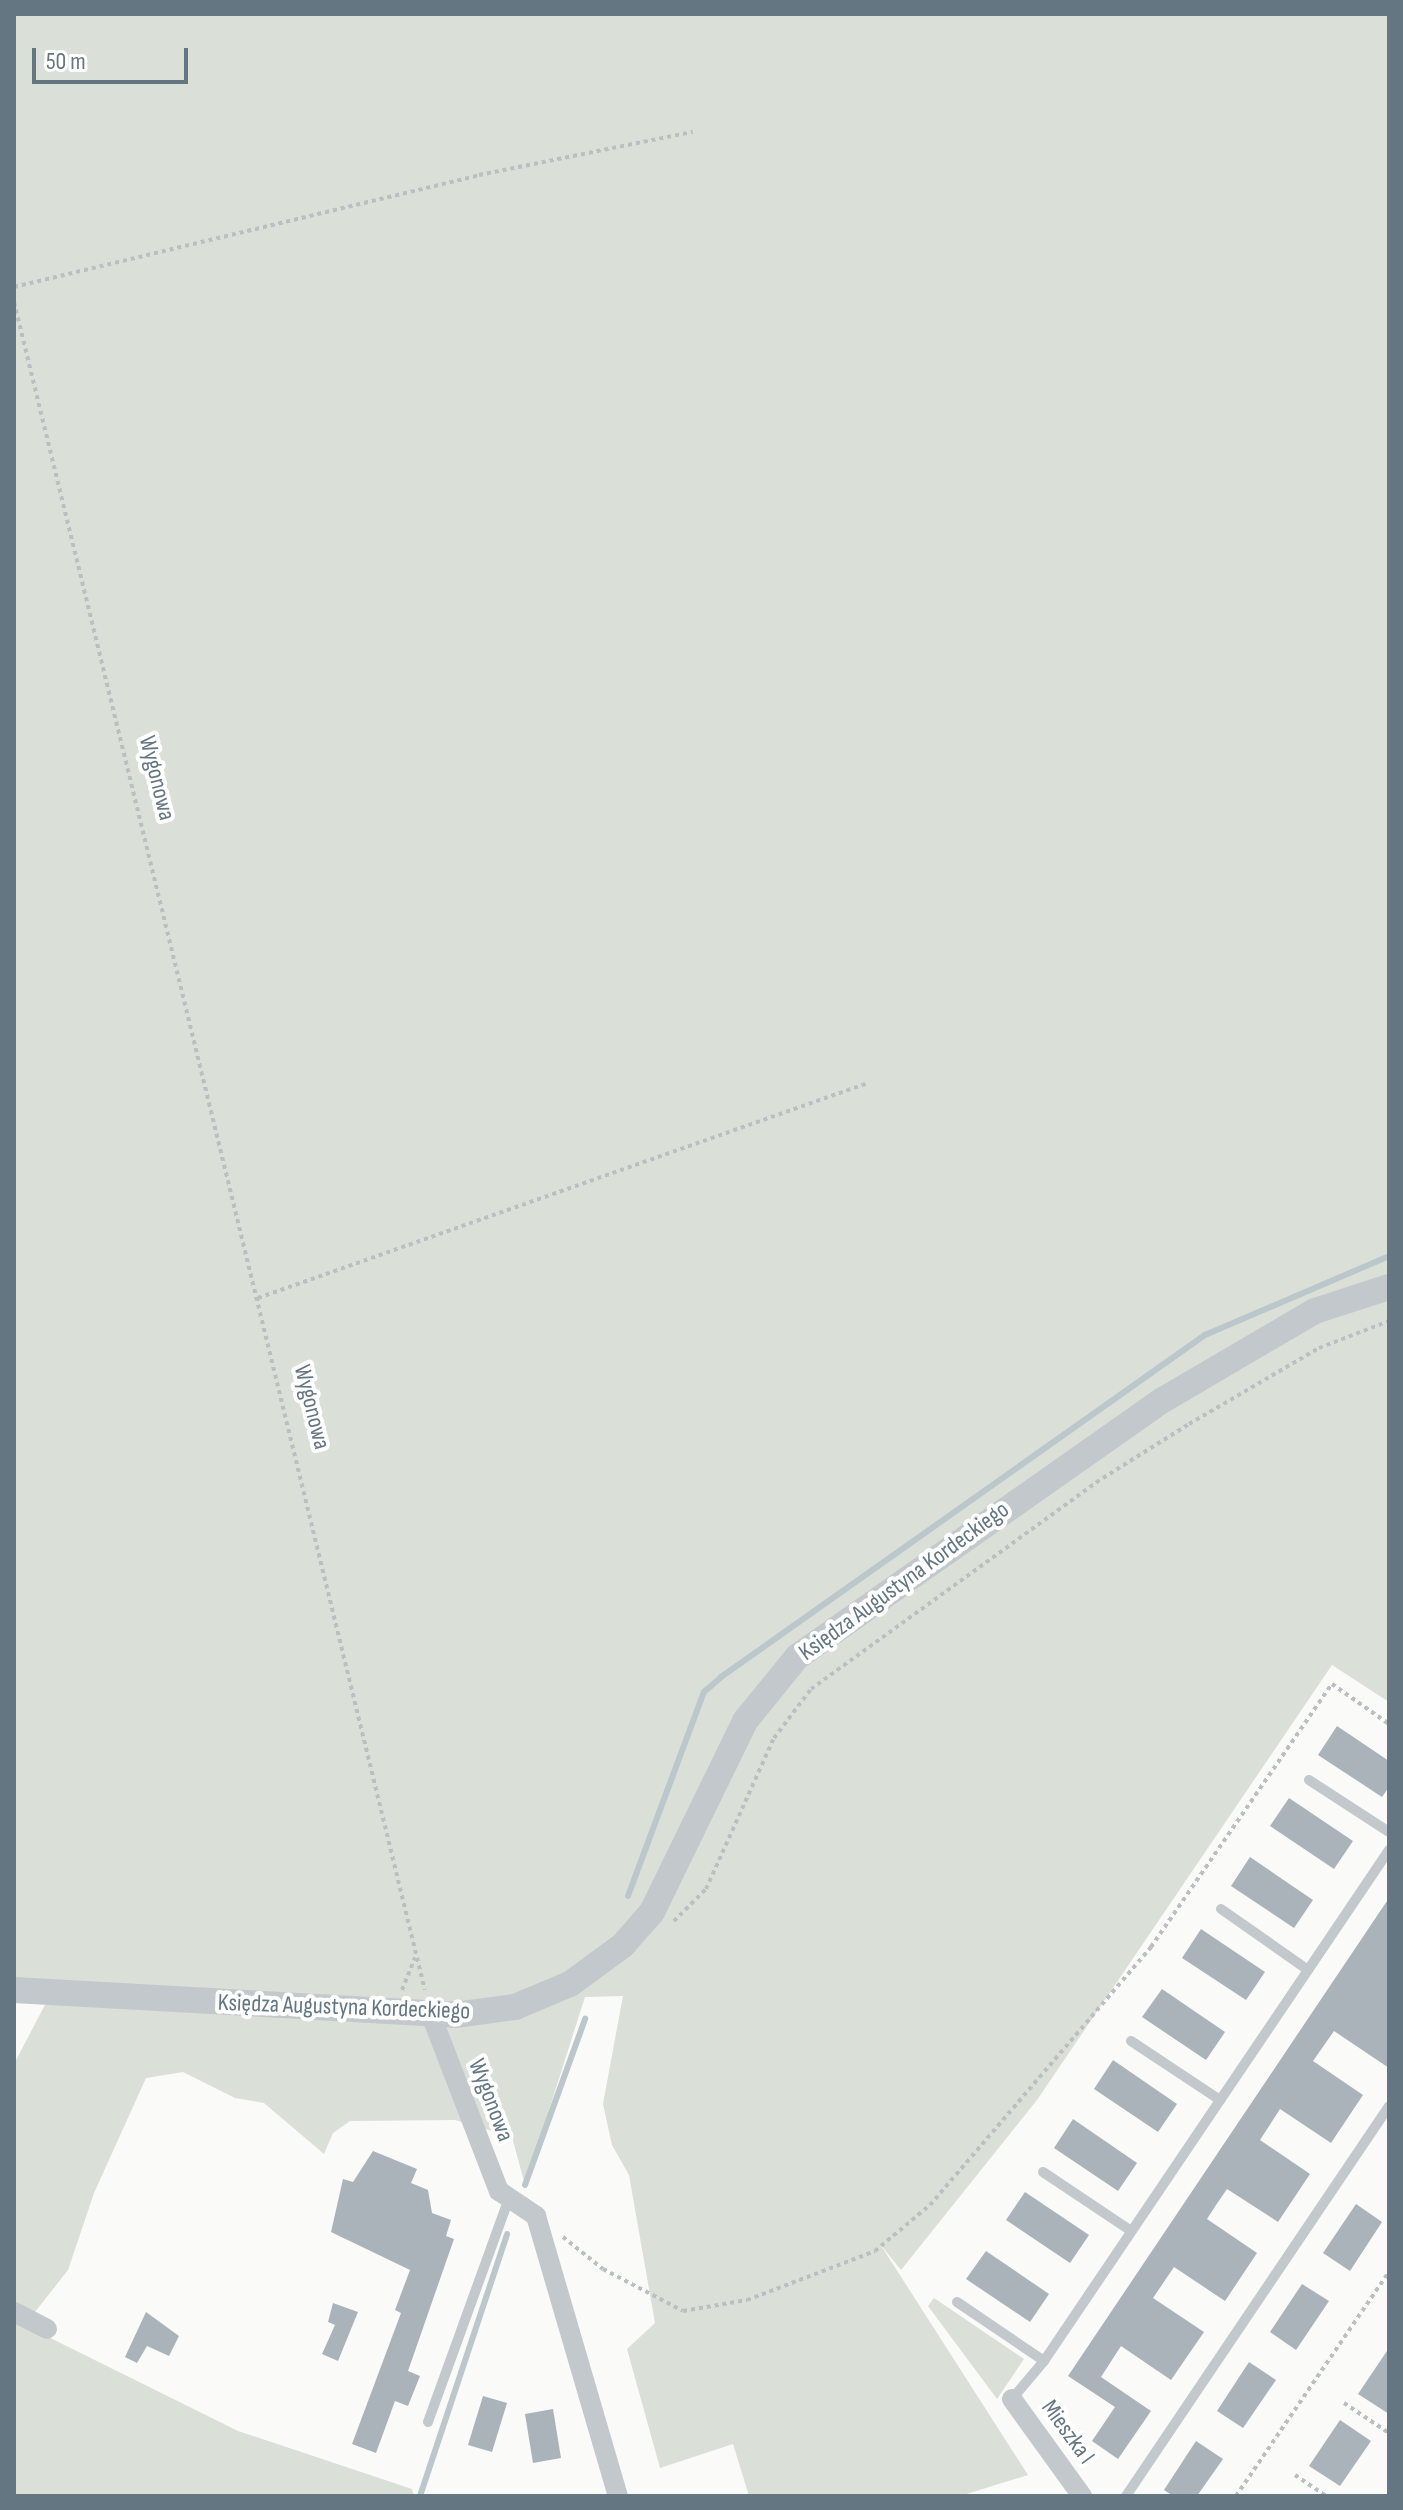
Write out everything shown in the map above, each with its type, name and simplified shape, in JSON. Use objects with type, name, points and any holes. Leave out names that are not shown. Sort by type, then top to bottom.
[{"type":"street","name":"Księdza Augustyna Kordeckiego","points":[[14,1990],[431,2015],[475,2014],[534,2001],[588,1974],[623,1945],[671,1880],[755,1705],[786,1667],[834,1628],[1174,1393],[1315,1311],[1389,1287]]},
{"type":"street","name":"Wygonowa","points":[[431,2015],[499,2191],[536,2216]]},
{"type":"street","points":[[536,2216],[618,2496]]},
{"type":"street","points":[[14,2312],[47,2329]]},
{"type":"street","name":"Mieszka I","points":[[1012,2399],[1082,2496]]},
{"type":"lane","points":[[1309,1780],[1389,1832]]},
{"type":"lane","points":[[1012,2399],[1044,2361],[1389,1850]]},
{"type":"lane","points":[[1221,1909],[1308,1970]]},
{"type":"lane","points":[[1131,2041],[1220,2100]]},
{"type":"lane","points":[[1126,2496],[1389,2106]]},
{"type":"lane","points":[[1043,2172],[1131,2231]]},
{"type":"lane","points":[[428,2422],[509,2198]]},
{"type":"lane","points":[[957,2302],[1044,2361]]},
{"type":"path","points":[[14,287],[479,175],[693,132]]},
{"type":"path","name":"Wygonowa","points":[[14,302],[431,2015]]},
{"type":"path","points":[[258,1298],[868,1083]]},
{"type":"path","points":[[667,1928],[706,1889],[774,1738],[811,1689],[1103,1478],[1319,1348],[1389,1321]]},
{"type":"path","points":[[536,2216],[603,2269],[683,2311],[747,2300],[875,2251],[930,2205],[1151,1947],[1332,1684],[1389,1724]]},
{"type":"path","points":[[1236,2496],[1389,2272]]},
{"type":"path","points":[[1344,2403],[1389,2433]]},
{"type":"path","points":[[1295,2475],[1326,2496]]},
{"type":"shaded area","points":[[14,14],[1389,14],[1389,1702],[1332,1665],[1037,2100],[901,2270],[880,2244],[1028,2475],[960,2496],[749,2496],[733,2444],[660,2468],[627,2349],[655,2323],[629,2175],[612,2145],[603,2104],[623,1996],[585,1997],[525,2185],[512,2137],[455,2120],[350,2121],[333,2133],[324,2154],[264,2103],[235,2098],[183,2072],[146,2078],[94,2193],[68,2270],[35,2312],[14,2303],[14,2064],[58,1980],[14,1978]]},
{"type":"shaded area","points":[[934,2298],[1024,2359],[997,2399],[928,2306]]},
{"type":"shaded area","points":[[14,2320],[238,2431],[412,2489],[414,2496],[14,2496]]},
{"type":"building","points":[[1337,1726],[1389,1761],[1389,1787],[1382,1797],[1318,1755]]},
{"type":"building","points":[[1289,1798],[1353,1841],[1334,1869],[1270,1826]]},
{"type":"building","points":[[1250,1857],[1313,1900],[1294,1928],[1231,1886]]},
{"type":"building","points":[[1389,1898],[1389,2068],[1334,2031],[1313,2061],[1363,2095],[1331,2143],[1280,2109],[1260,2140],[1310,2174],[1278,2222],[1227,2189],[1216,2205],[1207,2219],[1257,2253],[1225,2301],[1174,2267],[1153,2298],[1204,2332],[1171,2380],[1121,2346],[1101,2377],[1151,2411],[1118,2459],[1092,2441],[1115,2407],[1068,2376]]},
{"type":"building","points":[[1201,1929],[1265,1972],[1246,2000],[1182,1958]]},
{"type":"building","points":[[1162,1989],[1225,2032],[1206,2060],[1142,2017]]},
{"type":"building","points":[[1113,2060],[1177,2104],[1158,2132],[1094,2089]]},
{"type":"building","points":[[1073,2119],[1137,2163],[1118,2191],[1054,2148]]},
{"type":"building","points":[[373,2151],[417,2169],[411,2183],[428,2190],[432,2213],[451,2220],[446,2236],[454,2239],[408,2371],[420,2376],[408,2406],[395,2401],[376,2453],[352,2444],[401,2313],[395,2310],[410,2270],[331,2232],[343,2179],[353,2182]]},
{"type":"building","points":[[1025,2192],[1089,2235],[1070,2263],[1006,2220]]},
{"type":"building","points":[[1356,2204],[1382,2222],[1350,2271],[1323,2253]]},
{"type":"building","points":[[986,2251],[1049,2294],[1030,2322],[966,2279]]},
{"type":"building","points":[[1302,2284],[1329,2301],[1296,2350],[1270,2332]]},
{"type":"building","points":[[333,2303],[358,2312],[338,2361],[322,2354],[335,2325],[328,2322]]},
{"type":"building","points":[[146,2312],[179,2336],[169,2356],[147,2346],[137,2363],[125,2357]]},
{"type":"building","points":[[1389,2348],[1389,2414],[1358,2394]]},
{"type":"building","points":[[1249,2362],[1276,2380],[1243,2428],[1217,2411]]},
{"type":"building","points":[[483,2396],[507,2403],[492,2452],[468,2445]]},
{"type":"building","points":[[553,2409],[561,2458],[533,2463],[525,2414]]},
{"type":"building","points":[[1340,2420],[1371,2441],[1340,2486],[1309,2466]]},
{"type":"building","points":[[1196,2441],[1223,2459],[1197,2496],[1173,2496],[1164,2490]]},
{"type":"waterway","points":[[628,1896],[704,1692],[721,1677],[1205,1335],[1389,1256]]},
{"type":"waterway","points":[[525,2185],[585,2019]]},
{"type":"waterway","points":[[420,2496],[507,2234]]}]
